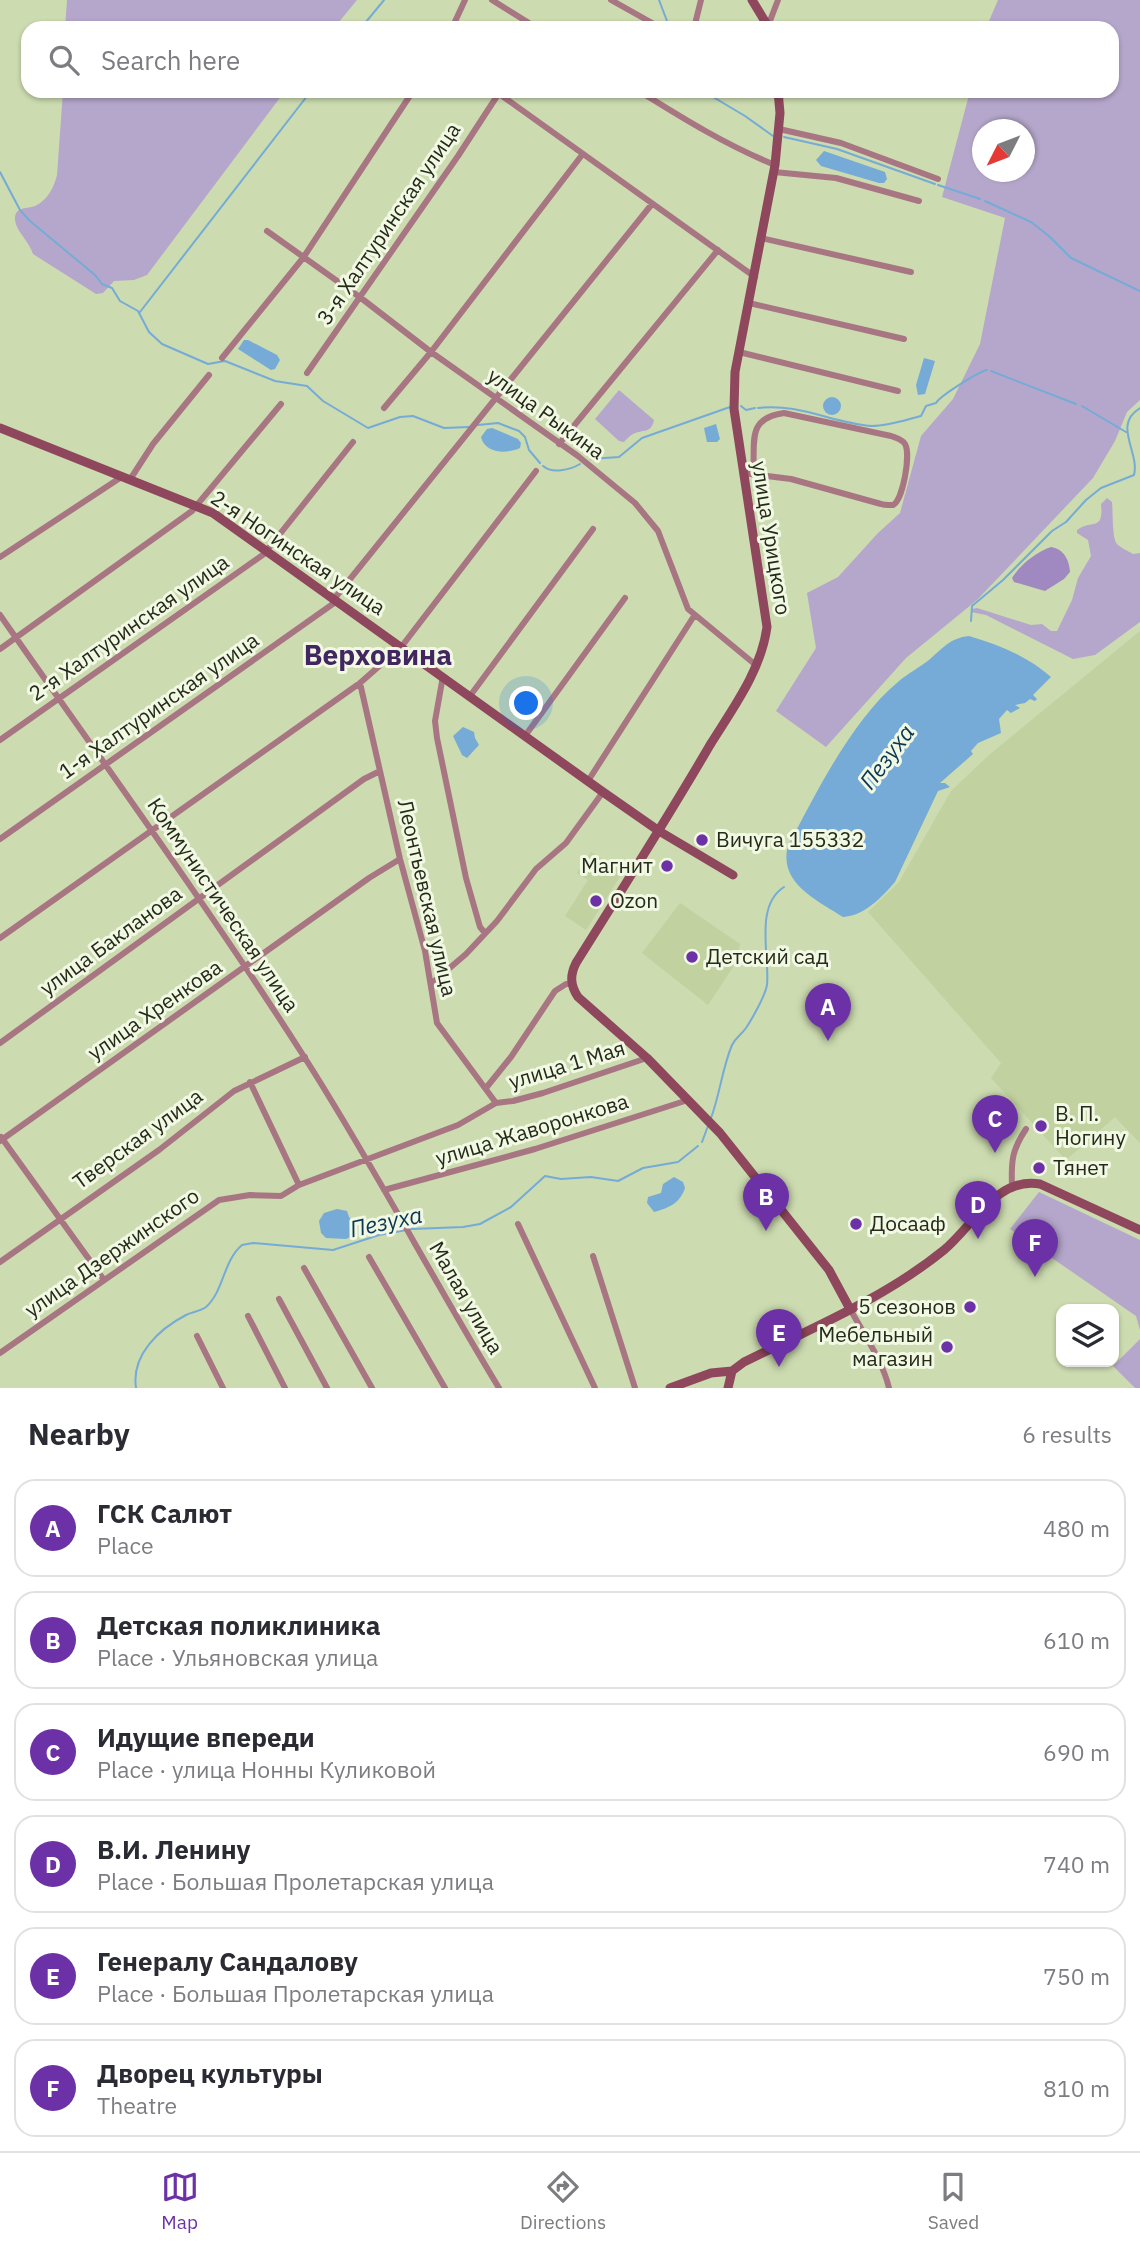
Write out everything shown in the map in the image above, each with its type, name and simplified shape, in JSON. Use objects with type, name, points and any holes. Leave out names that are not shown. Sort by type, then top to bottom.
[{"type":"main road","points":[[752,0],[765,21]]},
{"type":"main road","name":"улица Урицкого","points":[[572,984],[572,972],[576,963],[659,831],[757,666],[765,645],[767,626],[748,473],[734,409],[735,372],[775,169],[779,129],[778,98]]},
{"type":"main road","name":"2-я Ногинская улица","points":[[0,428],[198,505],[222,518],[603,792],[659,831],[733,875]]},
{"type":"main road","points":[[572,984],[578,997],[647,1058],[720,1133],[829,1270],[850,1309]]},
{"type":"main road","points":[[670,1388],[711,1373],[732,1371],[908,1277],[946,1249],[997,1196],[1012,1186],[1027,1182],[1040,1184],[1140,1230]]},
{"type":"main road","points":[[728,1388],[732,1371]]},
{"type":"street","points":[[456,21],[465,0]]},
{"type":"street","points":[[492,0],[526,21]]},
{"type":"street","points":[[611,0],[648,21]]},
{"type":"street","points":[[696,21],[701,0]]},
{"type":"street","points":[[771,21],[778,0]]},
{"type":"street","points":[[222,358],[303,258],[409,98]]},
{"type":"street","name":"3-я Халтуринская улица","points":[[307,373],[361,298],[493,98]]},
{"type":"street","points":[[505,98],[755,277]]},
{"type":"street","points":[[650,98],[709,135],[775,169],[836,178],[919,201]]},
{"type":"street","points":[[779,129],[841,143],[938,179]]},
{"type":"street","points":[[384,408],[431,352],[582,155]]},
{"type":"street","name":"1-я Халтуринская улица","points":[[0,839],[335,600],[494,398],[652,204]]},
{"type":"street","name":"улица Рыкина","points":[[267,231],[494,398],[578,456],[624,494],[653,522],[664,543],[682,599],[694,616],[757,666]]},
{"type":"street","points":[[761,238],[911,272]]},
{"type":"street","points":[[559,444],[718,250]]},
{"type":"street","points":[[750,303],[904,339]]},
{"type":"street","points":[[739,352],[898,391]]},
{"type":"street","points":[[0,557],[127,477],[209,375]]},
{"type":"street","points":[[0,649],[198,505],[281,404]]},
{"type":"street","points":[[784,413],[868,431],[901,439],[906,445],[906,475],[894,504],[881,505],[792,479],[748,473],[755,430],[762,420],[772,414],[784,413]]},
{"type":"street","name":"2-я Халтуринская улица","points":[[0,740],[268,550],[353,442]]},
{"type":"street","points":[[0,938],[360,683],[402,646],[536,471]]},
{"type":"street","points":[[470,696],[593,529]]},
{"type":"street","points":[[525,736],[625,598]]},
{"type":"street","name":"Коммунистическая улица","points":[[0,615],[201,898],[304,1057],[403,1225]]},
{"type":"street","points":[[588,781],[694,616]]},
{"type":"street","points":[[443,676],[435,721],[466,878],[485,933]]},
{"type":"street","name":"Леонтьевская улица","points":[[360,683],[400,859],[425,951],[437,1023],[496,1103]]},
{"type":"street","name":"улица Бакланова","points":[[0,1043],[364,779],[380,771]]},
{"type":"street","points":[[431,985],[485,933],[536,869],[566,843],[603,792]]},
{"type":"street","name":"улица Хренкова","points":[[1,1139],[369,877],[400,859]]},
{"type":"street","points":[[486,1088],[511,1057],[555,990],[572,984]]},
{"type":"street","name":"Тверская улица","points":[[0,1262],[159,1150],[221,1100],[250,1082],[304,1057]]},
{"type":"street","name":"улица 1 Мая","points":[[367,1160],[458,1125],[496,1103],[543,1093],[647,1058]]},
{"type":"street","points":[[250,1082],[299,1185]]},
{"type":"street","name":"улица Жаворонкова","points":[[384,1190],[535,1149],[688,1100]]},
{"type":"street","points":[[1012,1186],[1011,1161],[1016,1144],[1026,1129]]},
{"type":"street","points":[[1,1139],[104,1280]]},
{"type":"street","name":"улица Дзержинского","points":[[0,1353],[219,1200],[250,1195],[281,1196],[299,1185],[367,1160]]},
{"type":"street","points":[[518,1224],[595,1388]]},
{"type":"street","name":"Малая улица","points":[[403,1225],[499,1388]]},
{"type":"street","points":[[593,1256],[635,1388]]},
{"type":"street","points":[[369,1257],[445,1388]]},
{"type":"street","points":[[304,1268],[372,1388]]},
{"type":"street","points":[[279,1299],[327,1388]]},
{"type":"street","points":[[850,1309],[885,1369],[889,1388]]},
{"type":"street","points":[[248,1317],[285,1388]]},
{"type":"street","points":[[197,1336],[223,1388]]},
{"type":"shaded area","points":[[67,0],[357,0],[340,21],[66,21]]},
{"type":"shaded area","points":[[998,0],[1140,0],[1140,400],[1127,412],[1115,441],[1093,478],[977,600],[906,658],[826,747],[776,711],[816,648],[807,593],[838,577],[900,513],[921,436],[953,399],[980,344],[1005,218],[942,197],[968,98],[1119,98],[1119,21],[989,21]]},
{"type":"shaded area","points":[[62,98],[280,98],[147,275],[134,280],[114,281],[103,293],[96,294],[33,254],[18,228],[15,220],[17,212],[44,200],[57,175]]},
{"type":"shaded area","points":[[619,390],[654,420],[649,429],[633,434],[624,442],[619,441],[595,419]]},
{"type":"shaded area","points":[[1107,498],[1112,502],[1115,541],[1133,554],[1140,553],[1140,622],[1095,655],[1073,659],[986,615],[971,612],[977,608],[1031,625],[1042,624],[1051,631],[1057,631],[1072,600],[1078,578],[1091,556],[1088,540],[1077,533],[1077,530],[1098,522],[1101,504]]},
{"type":"shaded area","points":[[1051,547],[1059,550],[1067,559],[1070,572],[1064,579],[1045,591],[1014,582],[1012,578],[1024,564]]},
{"type":"shaded area","points":[[1140,631],[1140,1143],[1115,1117],[1066,1160],[991,1078],[1001,1063],[868,912],[899,882],[951,791],[989,755]]},
{"type":"shaded area","points":[[591,852],[623,872],[586,930],[565,916],[588,880],[577,873]]},
{"type":"shaded area","name":"Детский сад","points":[[680,903],[740,944],[737,961],[708,1005],[642,953]]},
{"type":"shaded area","points":[[1039,1192],[1140,1240],[1140,1330],[1136,1316],[1010,1229]]},
{"type":"shaded area","points":[[1140,1339],[1140,1388],[1135,1388],[1114,1367],[1119,1367],[1119,1360]]},
{"type":"water","points":[[824,151],[885,172],[887,179],[884,183],[879,183],[821,166],[816,160]]},
{"type":"water","points":[[244,340],[277,355],[280,360],[275,369],[271,370],[238,349]]},
{"type":"water","points":[[924,358],[935,361],[925,394],[918,395],[916,385]]},
{"type":"water","points":[[832,397],[838,400],[841,406],[838,412],[832,415],[826,412],[823,406],[826,400]]},
{"type":"water","points":[[716,424],[720,439],[717,442],[707,442],[704,428]]},
{"type":"water","points":[[492,428],[518,439],[520,448],[503,452],[487,447],[481,437],[487,429]]},
{"type":"water","points":[[969,636],[1012,652],[1051,677],[1033,695],[1037,699],[1035,701],[1030,699],[1015,705],[1020,708],[1011,713],[1007,710],[999,719],[1001,733],[978,743],[971,751],[973,754],[940,783],[950,787],[938,791],[895,882],[865,909],[843,917],[812,897],[794,880],[786,859],[788,846],[836,758],[865,716],[902,679],[947,644]]},
{"type":"water","points":[[463,727],[474,732],[479,745],[467,758],[462,755],[453,736]]},
{"type":"water","points":[[674,1177],[683,1182],[683,1193],[673,1204],[654,1212],[647,1203],[648,1197],[661,1193],[663,1184]]},
{"type":"water","points":[[337,1209],[347,1211],[355,1223],[355,1235],[346,1239],[326,1238],[321,1233],[319,1221],[324,1213]]},
{"type":"waterway","points":[[367,21],[384,0]]},
{"type":"waterway","points":[[659,0],[667,21]]},
{"type":"waterway","points":[[140,312],[306,98]]},
{"type":"waterway","points":[[715,98],[773,136]]},
{"type":"waterway","points":[[784,137],[837,149],[935,184]]},
{"type":"waterway","points":[[0,172],[20,210],[30,221],[95,275],[102,284],[112,288],[120,301],[138,311],[149,332],[162,344],[208,364],[225,361],[275,381],[307,386],[323,401],[368,428],[400,417],[413,416],[444,428],[469,427]]},
{"type":"waterway","points":[[938,185],[980,199]]},
{"type":"waterway","points":[[985,201],[1031,222],[1071,258],[1140,291]]},
{"type":"waterway","points":[[758,408],[788,408],[857,424],[884,425],[921,416],[926,406],[936,403],[944,395],[987,370]]},
{"type":"waterway","points":[[991,371],[1076,404]]},
{"type":"waterway","points":[[741,406],[746,410],[755,408]]},
{"type":"waterway","points":[[1082,406],[1126,432]]},
{"type":"waterway","points":[[591,459],[619,457],[642,438],[730,407]]},
{"type":"waterway","name":"Пезуха","points":[[971,621],[972,606],[1003,580],[1052,531],[1066,522],[1086,500],[1101,488],[1134,475],[1134,457],[1127,431],[1128,422],[1140,408]]},
{"type":"waterway","points":[[478,425],[498,423],[519,431],[540,463]]},
{"type":"waterway","points":[[543,466],[551,470],[561,470],[580,464]]},
{"type":"waterway","name":"Пезуха","points":[[711,1118],[732,1045],[749,1024],[766,990],[766,919],[769,906],[784,887]]},
{"type":"waterway","name":"Пезуха","points":[[702,1142],[708,1126]]},
{"type":"waterway","name":"Пезуха","points":[[136,1388],[138,1365],[149,1344],[176,1321],[206,1307],[217,1293],[231,1259],[242,1245],[253,1243],[333,1250],[379,1235],[412,1229],[480,1224],[511,1207],[545,1176],[561,1179],[591,1177],[618,1181],[643,1168],[678,1162],[698,1146]]},
{"type":"place","name":"Вичуга 155332","points":[[702,840]]},
{"type":"place","name":"Магнит","points":[[667,866]]},
{"type":"place","name":"Ozon","points":[[596,901]]},
{"type":"place","name":"Детский сад","points":[[692,957]]},
{"type":"place","name":"ГСК Салют","points":[[828,1041]]},
{"type":"place","name":"В. П. Ногину","points":[[1041,1126]]},
{"type":"place","name":"Идущие впереди","points":[[995,1153]]},
{"type":"place","name":"Тянет","points":[[1039,1168]]},
{"type":"place","name":"Досааф","points":[[856,1224]]},
{"type":"place","name":"Детская поликлиника","points":[[766,1231]]},
{"type":"place","name":"В.И. Ленину","points":[[978,1239]]},
{"type":"place","name":"Дворец культуры","points":[[1035,1277]]},
{"type":"place","name":"5 сезонов","points":[[970,1307]]},
{"type":"place","name":"Мебельный магазин","points":[[947,1347]]},
{"type":"place","name":"Генералу Сандалову","points":[[779,1367]]},
{"type":"district","name":"Верховина","points":[[378,655]]}]
